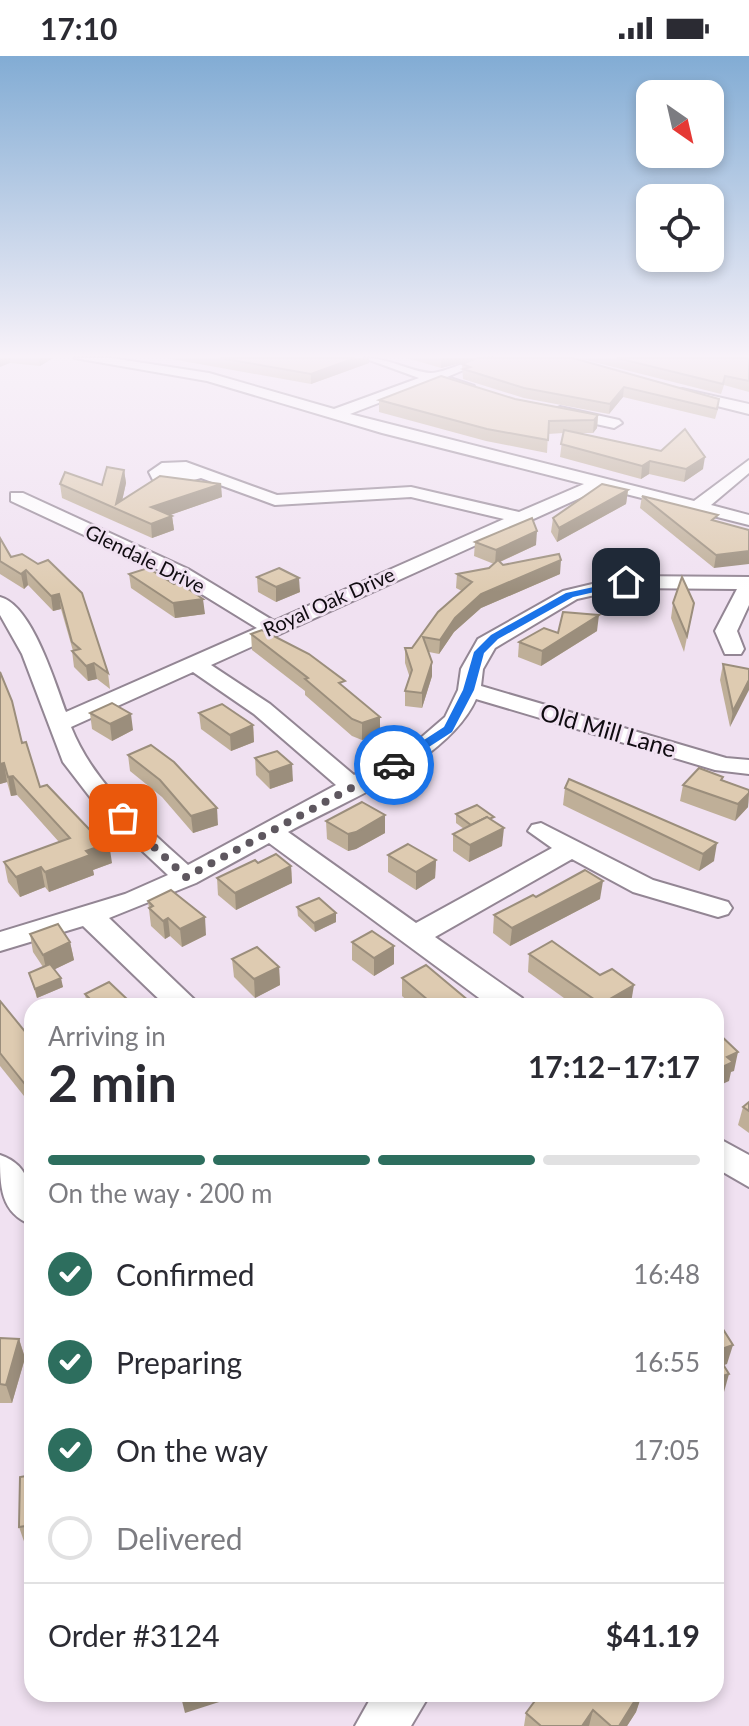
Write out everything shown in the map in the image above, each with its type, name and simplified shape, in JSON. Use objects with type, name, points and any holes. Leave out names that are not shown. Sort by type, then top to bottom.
[{"type":"street","points":[[415,436],[749,520]]},
{"type":"street","points":[[202,473],[275,500],[411,492],[521,518]]},
{"type":"street","points":[[699,506],[744,473]]},
{"type":"street","name":"Royal Oak Drive","points":[[59,724],[270,627],[600,483]]},
{"type":"street","name":"Glendale Drive","points":[[20,504],[181,573],[270,627]]},
{"type":"street","points":[[0,942],[90,916],[186,877],[353,787],[448,729],[469,690],[472,669],[486,644],[570,595],[626,582],[749,584],[726,631],[733,649]]},
{"type":"street","points":[[0,603],[20,625],[73,758],[94,789],[186,877]]},
{"type":"street","points":[[192,662],[262,709],[353,787]]},
{"type":"street","name":"Old Mill Lane","points":[[469,690],[724,765],[749,767]]},
{"type":"street","points":[[270,831],[500,998]]},
{"type":"street","points":[[541,831],[643,886],[718,908]]},
{"type":"street","points":[[414,936],[571,848]]},
{"type":"street","points":[[90,916],[177,998]]},
{"type":"street","points":[[724,1156],[749,1173]]},
{"type":"street","points":[[1,1172],[24,1200]]},
{"type":"street","points":[[380,1726],[399,1702]]},
{"type":"building","points":[[525,436],[548,436],[548,440]]},
{"type":"building","points":[[563,436],[591,436],[661,451],[677,436],[690,436],[705,457],[686,469],[650,461],[642,466],[561,444]]},
{"type":"building","points":[[107,467],[124,470],[116,504],[160,476],[221,484],[151,507],[172,516],[151,524],[60,484],[65,472],[102,485]]},
{"type":"building","points":[[602,484],[628,490],[559,528],[553,518]]},
{"type":"building","points":[[642,496],[718,515],[712,520],[749,530],[749,551],[716,555]]},
{"type":"building","points":[[532,518],[537,531],[496,550],[475,542]]},
{"type":"building","points":[[0,538],[11,557],[22,554],[38,564],[48,560],[82,593],[108,673],[94,663],[86,666],[72,651],[80,649],[72,642],[59,594],[51,596],[26,570],[21,574],[0,561]]},
{"type":"building","points":[[559,554],[561,560],[481,594],[455,618],[440,640],[423,637],[432,662],[422,693],[405,691],[412,670],[405,648],[412,648],[438,612],[472,582],[457,574],[489,568],[498,560],[503,565]]},
{"type":"building","points":[[148,568],[174,584],[178,582],[203,599],[173,603],[129,574]]},
{"type":"building","points":[[279,568],[299,578],[276,587],[257,577]]},
{"type":"building","points":[[682,577],[694,603],[687,636],[673,603]]},
{"type":"building","points":[[563,612],[599,615],[542,651],[519,642],[544,628],[558,633]]},
{"type":"building","points":[[262,630],[309,654],[345,681],[339,683],[380,717],[362,723],[352,719],[305,679],[308,678],[251,634]]},
{"type":"building","points":[[723,664],[749,669],[749,680],[733,711]]},
{"type":"building","points":[[0,672],[12,701],[22,743],[26,742],[40,787],[47,785],[90,830],[96,828],[109,843],[86,851],[90,855],[45,872],[41,867],[16,877],[4,862],[70,838],[13,776],[8,777],[4,763],[0,764]]},
{"type":"building","points":[[112,703],[131,714],[110,724],[90,713]]},
{"type":"building","points":[[222,704],[253,725],[230,735],[199,713]]},
{"type":"building","points":[[151,745],[174,762],[217,808],[191,816],[160,780],[128,755]]},
{"type":"building","points":[[277,751],[292,764],[269,772],[255,758]]},
{"type":"building","points":[[699,768],[749,790],[749,793],[738,804],[683,785]]},
{"type":"building","points":[[569,779],[717,843],[703,854],[565,788]]},
{"type":"building","points":[[362,802],[385,815],[348,834],[326,821]]},
{"type":"building","points":[[477,805],[494,817],[471,825],[456,814]]},
{"type":"building","points":[[487,817],[504,828],[470,845],[453,834]]},
{"type":"building","points":[[408,844],[436,860],[416,872],[388,855]]},
{"type":"building","points":[[276,854],[291,866],[235,893],[217,878],[255,860],[258,863]]},
{"type":"building","points":[[585,870],[603,881],[512,928],[494,915],[533,895],[536,897]]},
{"type":"building","points":[[171,890],[205,917],[180,929],[168,918],[163,921],[149,908],[153,906],[148,901]]},
{"type":"building","points":[[319,898],[336,913],[314,923],[297,907]]},
{"type":"building","points":[[58,924],[70,942],[43,955],[30,934]]},
{"type":"building","points":[[372,931],[394,946],[374,958],[352,942]]},
{"type":"building","points":[[552,941],[600,975],[612,969],[634,985],[611,998],[592,998],[529,954]]},
{"type":"building","points":[[257,947],[279,967],[254,979],[232,959]]},
{"type":"building","points":[[50,964],[61,978],[35,989],[29,973]]},
{"type":"building","points":[[426,965],[465,998],[426,998],[402,978]]},
{"type":"building","points":[[109,982],[126,998],[89,998],[85,994]]},
{"type":"building","points":[[0,1001],[24,1030],[24,1083],[0,1053]]},
{"type":"building","points":[[724,1039],[738,1052],[727,1057],[733,1062],[724,1066]]},
{"type":"building","points":[[724,1331],[733,1345],[724,1348]]},
{"type":"building","points":[[0,1338],[19,1339],[6,1385],[0,1384]]},
{"type":"building","points":[[24,1476],[24,1526],[19,1527],[20,1477]]},
{"type":"building","points":[[534,1702],[634,1702],[619,1726],[611,1726],[593,1710],[582,1726],[541,1726],[526,1713]]},
{"type":"way so far","points":[[123,818],[186,877],[394,765]]},
{"type":"route","points":[[394,765],[425,747],[455,720],[469,690],[472,669],[486,644],[505,630],[570,595],[626,582]]}]
